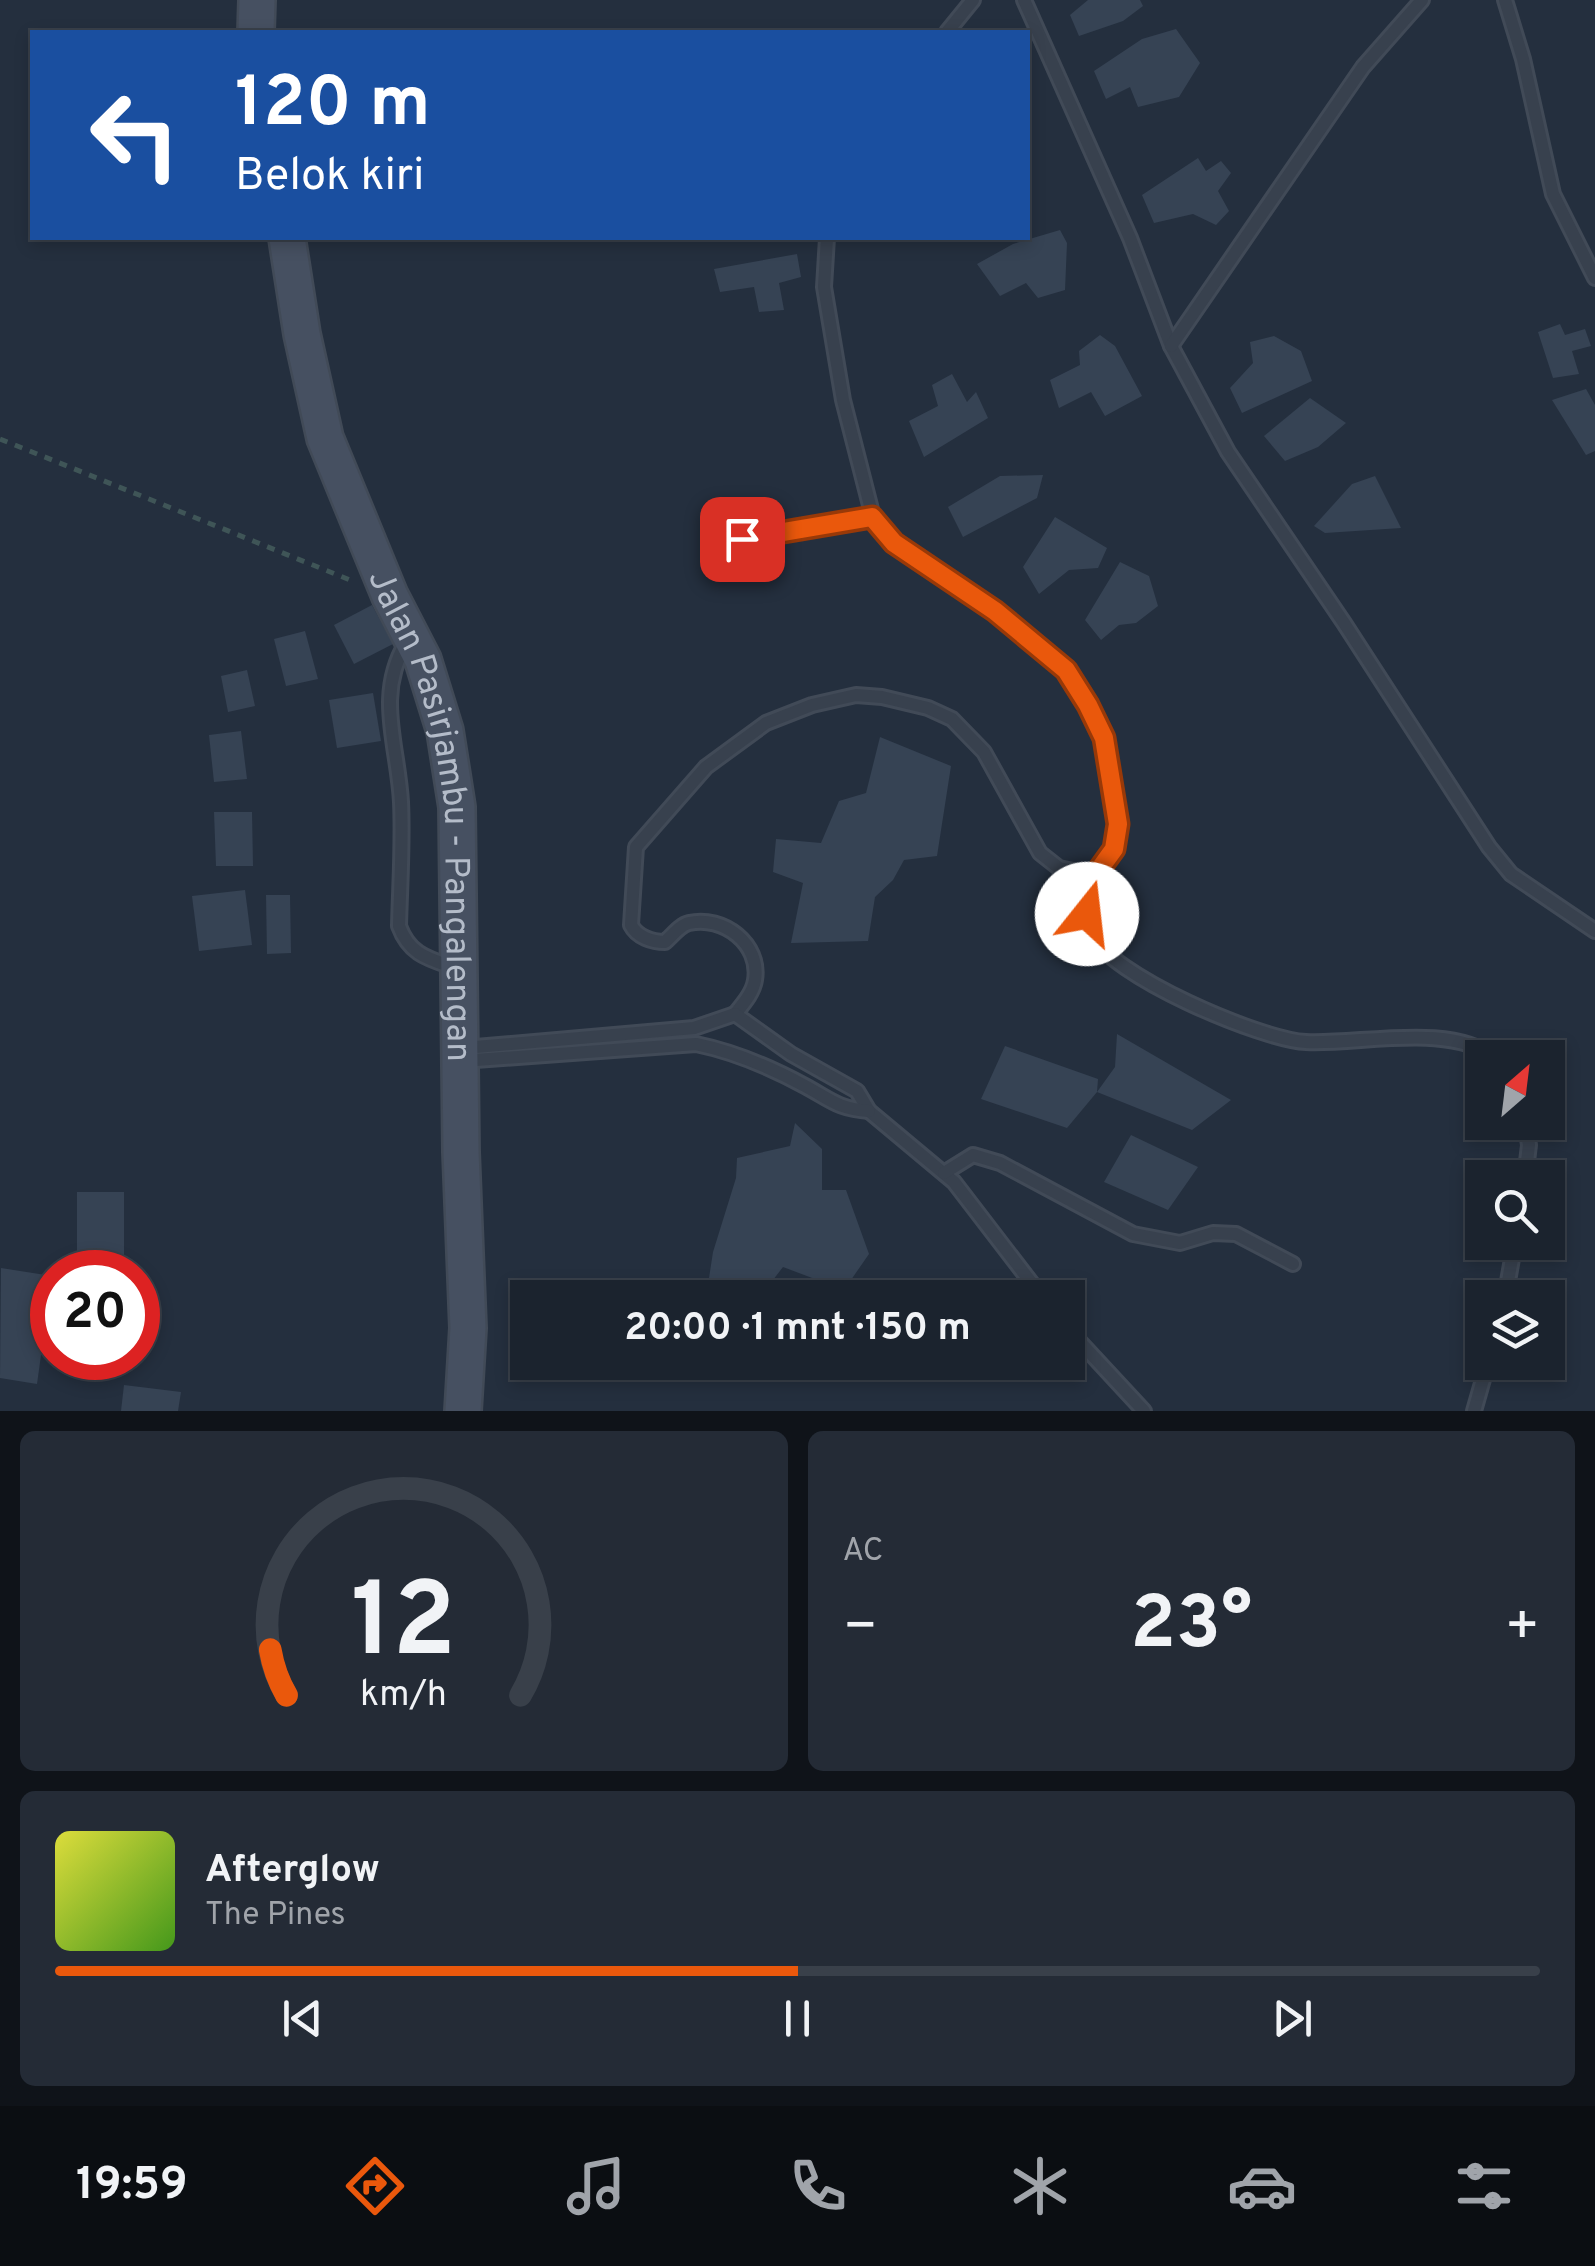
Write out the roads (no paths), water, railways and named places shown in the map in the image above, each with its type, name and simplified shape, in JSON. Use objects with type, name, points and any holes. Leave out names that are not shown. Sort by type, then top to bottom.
[{"type":"main road","points":[[256,0],[256,30]]},
{"type":"main road","name":"Jalan Pasirjambu - Pangalengan","points":[[286,240],[325,438],[390,596],[423,660],[445,731],[457,807],[461,1152],[468,1328],[463,1411]]},
{"type":"lane","points":[[949,30],[973,0]]},
{"type":"lane","points":[[1024,0],[1130,238],[1171,346],[1228,452],[1344,622],[1488,847],[1511,874],[1595,931]]},
{"type":"lane","points":[[1171,346],[1363,67],[1422,0]]},
{"type":"lane","points":[[1505,0],[1524,60],[1553,194],[1595,278]]},
{"type":"lane","points":[[827,240],[824,287],[844,400],[872,517],[894,543],[995,611],[1066,670],[1104,738],[1118,824],[1114,849],[1101,867],[1087,914],[1090,931],[1100,949],[1165,990],[1270,1037],[1306,1042],[1431,1040],[1465,1044]]},
{"type":"lane","points":[[710,544],[872,517]]},
{"type":"lane","points":[[411,636],[394,664],[388,704],[401,801],[399,926],[405,942],[417,954],[460,970]]},
{"type":"lane","points":[[538,1049],[694,1028],[736,1014],[749,997],[755,980],[754,956],[745,940],[710,922],[685,924],[665,942],[654,942],[637,934],[630,925],[634,857],[642,837],[706,768],[766,723],[812,705],[856,695],[882,697],[928,708],[952,719],[984,752],[1040,853],[1067,871],[1101,867]]},
{"type":"lane","points":[[736,1014],[791,1054],[857,1092],[869,1112],[944,1173],[1029,1280]]},
{"type":"lane","points":[[694,1028],[696,1044]]},
{"type":"lane","points":[[462,1054],[696,1044],[732,1051],[845,1110],[869,1112]]},
{"type":"lane","points":[[944,1173],[973,1155],[1000,1163],[1134,1234],[1180,1243],[1213,1233],[1236,1234],[1293,1264]]},
{"type":"lane","points":[[1085,1347],[1144,1411]]},
{"type":"lane","points":[[1474,1411],[1483,1380]]}]
